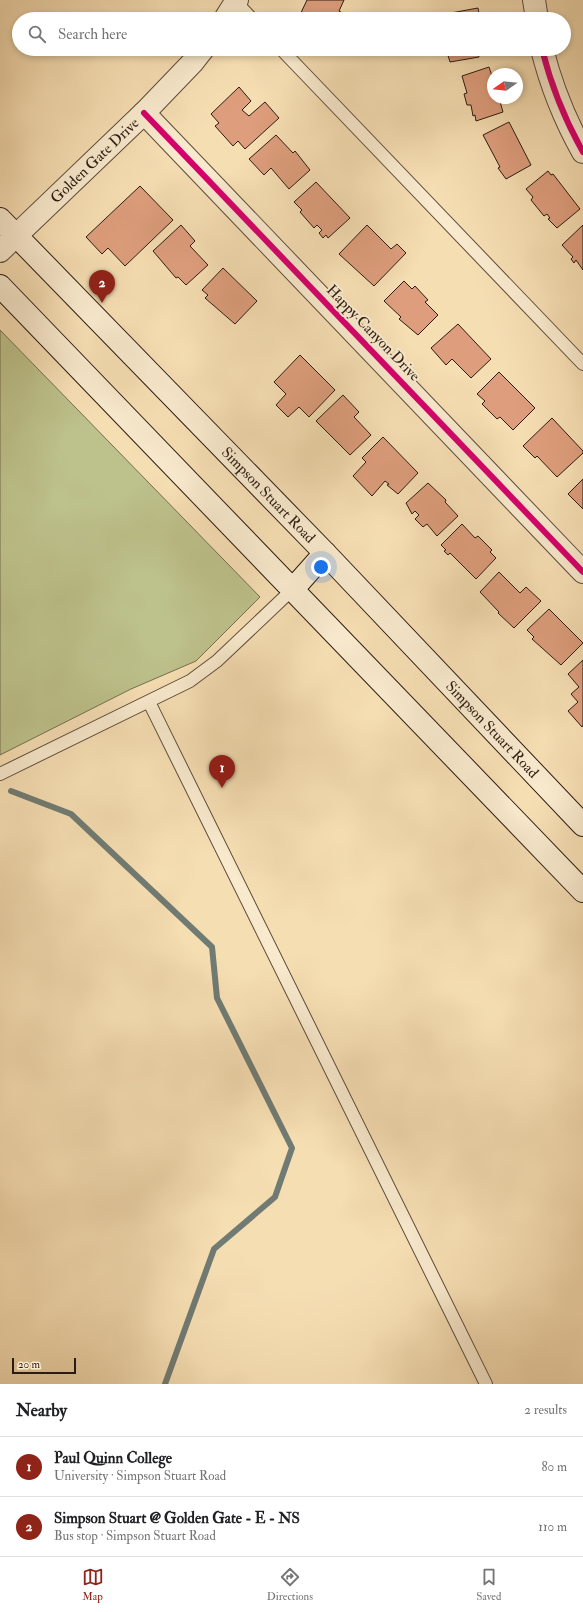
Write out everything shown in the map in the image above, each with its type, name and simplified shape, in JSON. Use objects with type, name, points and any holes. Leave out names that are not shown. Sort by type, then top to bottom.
[{"type":"main road","points":[[534,0],[536,12]]},
{"type":"main road","name":"Golden Gate Drive","points":[[0,251],[144,113],[198,56]]},
{"type":"main road","points":[[544,56],[547,70],[568,124],[583,152]]},
{"type":"main road","name":"Happy Canyon Drive","points":[[144,113],[583,572]]},
{"type":"main road","name":"Simpson Stuart Road","points":[[0,219],[325,553],[583,825]]},
{"type":"main road","points":[[0,286],[583,891]]},
{"type":"main road","points":[[293,589],[325,553]]},
{"type":"lane","points":[[233,5],[242,12]]},
{"type":"lane","points":[[288,56],[583,364]]},
{"type":"lane","points":[[0,774],[190,681],[218,661],[293,589]]},
{"type":"lane","points":[[149,702],[486,1384]]},
{"type":"green space","points":[[0,330],[260,597],[196,661],[131,689],[0,755]]},
{"type":"building","points":[[307,0],[344,0],[339,11],[341,12],[301,12]]},
{"type":"building","points":[[478,8],[479,12],[456,12]]},
{"type":"building","points":[[448,56],[479,57],[450,62]]},
{"type":"building","points":[[489,67],[487,68],[487,104],[501,104],[503,112],[476,121],[475,115],[473,116],[471,105],[467,105],[464,94],[467,93],[462,76]]},
{"type":"building","points":[[239,87],[251,101],[242,110],[249,116],[265,102],[279,118],[245,149],[238,141],[233,146],[215,126],[219,123],[211,114]]},
{"type":"building","points":[[509,122],[531,165],[506,179],[498,168],[500,167],[483,135]]},
{"type":"building","points":[[276,135],[293,153],[295,151],[310,170],[289,189],[271,168],[264,175],[249,159]]},
{"type":"building","points":[[548,171],[551,175],[553,174],[580,209],[557,228],[548,219],[550,218],[547,214],[544,216],[531,200],[533,197],[526,189]]},
{"type":"building","points":[[316,182],[350,218],[328,238],[326,235],[323,238],[319,233],[322,230],[317,225],[314,228],[300,212],[302,210],[294,202]]},
{"type":"building","points":[[140,186],[173,220],[125,266],[108,248],[102,254],[86,237]]},
{"type":"building","points":[[181,225],[195,241],[190,246],[208,265],[186,285],[178,277],[176,278],[153,251]]},
{"type":"building","points":[[367,225],[391,249],[397,244],[406,253],[374,286],[339,254]]},
{"type":"building","points":[[583,225],[583,270],[576,260],[574,263],[571,259],[573,257],[562,245]]},
{"type":"building","points":[[223,268],[257,301],[235,324],[205,298],[208,295],[202,290]]},
{"type":"building","points":[[404,281],[412,289],[415,286],[428,300],[425,302],[438,315],[418,335],[399,319],[401,317],[384,301]]},
{"type":"building","points":[[458,324],[491,359],[471,378],[452,359],[446,365],[431,348]]},
{"type":"building","points":[[300,355],[335,390],[309,417],[299,407],[288,417],[276,405],[286,394],[274,382]]},
{"type":"building","points":[[499,372],[535,408],[513,430],[500,417],[497,419],[482,404],[485,401],[477,394]]},
{"type":"building","points":[[343,395],[359,412],[354,417],[371,435],[350,455],[316,421]]},
{"type":"building","points":[[552,418],[583,451],[583,453],[557,477],[537,456],[535,458],[523,446]]},
{"type":"building","points":[[383,437],[418,473],[398,494],[387,485],[389,484],[385,481],[372,496],[353,476],[366,462],[362,458]]},
{"type":"building","points":[[583,479],[583,509],[568,494]]},
{"type":"building","points":[[428,483],[446,500],[445,502],[458,516],[437,536],[427,524],[423,527],[415,519],[419,515],[415,511],[412,514],[406,503]]},
{"type":"building","points":[[462,524],[475,538],[478,536],[492,550],[490,552],[496,558],[476,579],[450,553],[448,555],[444,551],[446,550],[441,545]]},
{"type":"building","points":[[499,572],[520,593],[526,587],[541,601],[514,628],[498,613],[499,612],[480,592]]},
{"type":"building","points":[[549,609],[583,643],[561,665],[532,639],[534,637],[527,630]]},
{"type":"building","points":[[583,660],[582,727],[568,711],[578,702],[571,694],[579,687],[568,674]]},
{"type":"waterway","points":[[11,791],[71,814],[212,947],[217,998],[292,1148],[275,1197],[214,1249],[165,1384]]},
{"type":"cycle path","points":[[544,56],[559,102],[583,152]]},
{"type":"cycle path","points":[[144,113],[583,572]]},
{"type":"place","name":"Simpson Stuart @ Golden Gate - E - NS","points":[[102,303]]},
{"type":"place","name":"Paul Quinn College","points":[[222,788]]}]
